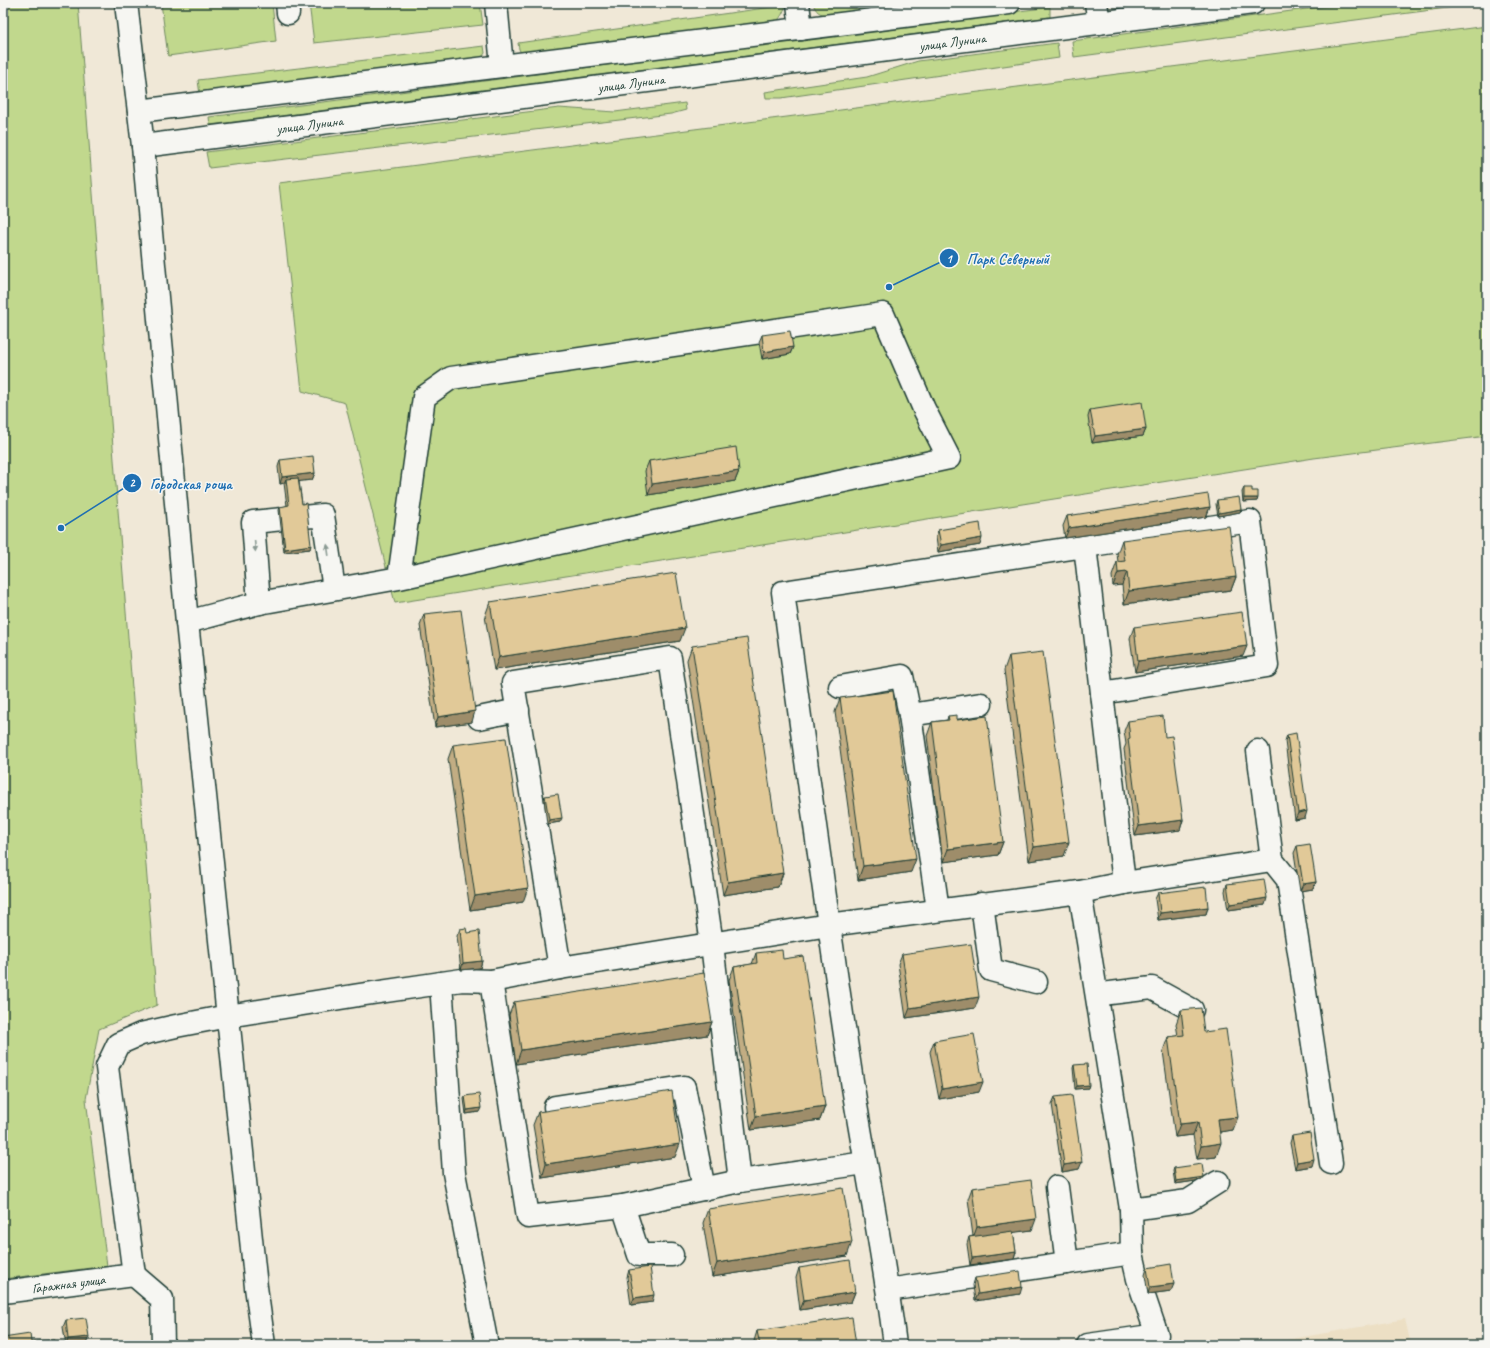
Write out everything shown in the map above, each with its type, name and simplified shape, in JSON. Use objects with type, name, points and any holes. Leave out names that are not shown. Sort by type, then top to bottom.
[{"type":"street","points":[[126,3],[143,146],[187,622],[256,1288],[264,1345]]},
{"type":"street","points":[[496,3],[502,66]]},
{"type":"street","points":[[798,3],[801,29]]},
{"type":"street","points":[[139,111],[1009,3]]},
{"type":"street","name":"улица Лунина","points":[[143,146],[1097,13],[1252,3]]},
{"type":"street","points":[[187,622],[259,603],[399,578],[949,458],[924,409],[883,314],[451,378],[424,397],[399,578]]},
{"type":"street","points":[[259,603],[253,522],[323,515],[334,589]]},
{"type":"street","points":[[895,1345],[888,1290],[865,1163],[828,925],[783,592],[1250,521],[1267,666],[1102,693]]},
{"type":"street","points":[[1085,546],[1124,883]]},
{"type":"street","points":[[560,968],[513,683],[670,658],[712,944],[740,1181]]},
{"type":"street","points":[[840,687],[902,676],[910,715],[938,910]]},
{"type":"street","points":[[910,715],[981,704]]},
{"type":"street","points":[[479,718],[518,710]]},
{"type":"street","points":[[1258,751],[1272,860],[1288,880],[1331,1163]]},
{"type":"street","points":[[163,1345],[162,1299],[134,1274],[107,1067],[118,1044],[141,1034],[228,1016],[462,980],[491,981],[560,968],[828,925],[1080,892],[1124,883],[1272,860]]},
{"type":"street","points":[[1080,892],[1131,1209],[1132,1253],[1138,1279],[1157,1335],[1088,1345]]},
{"type":"street","points":[[982,904],[991,970],[1036,982]]},
{"type":"street","points":[[491,981],[528,1217],[623,1206],[740,1181],[865,1163]]},
{"type":"street","points":[[440,983],[454,1173],[487,1345]]},
{"type":"street","points":[[1102,994],[1152,988],[1192,1010]]},
{"type":"street","points":[[555,1107],[684,1087],[704,1189]]},
{"type":"street","points":[[1131,1209],[1188,1201],[1218,1182]]},
{"type":"street","points":[[1057,1187],[1067,1263]]},
{"type":"street","points":[[623,1206],[639,1255],[672,1254]]},
{"type":"street","points":[[888,1290],[1132,1253]]},
{"type":"street","name":"Гаражная улица","points":[[3,1292],[134,1274]]},
{"type":"shaded area","points":[[1405,1319],[1411,1345],[1258,1345]]},
{"type":"green space","points":[[3,3],[78,3],[157,1005],[99,1029],[86,1099],[107,1266],[3,1279]]},
{"type":"green space","points":[[161,3],[272,3],[276,41],[168,56]]},
{"type":"green space","points":[[309,3],[480,3],[483,25],[314,43]]},
{"type":"green space","points":[[813,3],[924,3],[828,15],[818,12]]},
{"type":"green space","points":[[1350,3],[1485,3],[1074,57],[1072,41]]},
{"type":"green space","points":[[786,5],[782,15],[774,24],[521,53],[518,43]]},
{"type":"green space","points":[[1050,7],[1050,17],[210,125],[209,117]]},
{"type":"green space","points":[[1487,26],[1487,436],[1314,458],[395,603],[345,403],[302,391],[279,183]]},
{"type":"green space","points":[[1057,43],[1059,58],[781,98],[766,98],[765,92],[867,77],[918,61]]},
{"type":"green space","points":[[484,46],[485,53],[480,60],[200,95],[198,80]]},
{"type":"green space","points":[[685,103],[686,110],[671,114],[209,168],[206,152],[559,108],[615,112]]},
{"type":"building","points":[[790,331],[793,347],[764,352],[762,335]]},
{"type":"building","points":[[1142,402],[1146,429],[1095,436],[1090,410]]},
{"type":"building","points":[[736,447],[739,471],[652,484],[649,461]]},
{"type":"building","points":[[313,456],[315,473],[282,477],[280,460]]},
{"type":"building","points":[[298,478],[302,504],[306,503],[311,545],[285,549],[280,507],[289,505],[286,479]]},
{"type":"building","points":[[1244,488],[1252,488],[1252,491],[1258,491],[1258,498],[1244,498]]},
{"type":"building","points":[[1208,494],[1210,507],[1069,528],[1067,516]]},
{"type":"building","points":[[1239,497],[1241,509],[1219,513],[1217,500]]},
{"type":"building","points":[[980,523],[982,538],[941,545],[938,530]]},
{"type":"building","points":[[1229,526],[1236,577],[1129,591],[1127,572],[1118,573],[1117,562],[1125,561],[1122,540]]},
{"type":"building","points":[[676,573],[685,628],[499,657],[490,602]]},
{"type":"building","points":[[461,610],[475,711],[438,717],[424,614]]},
{"type":"building","points":[[1242,612],[1247,646],[1138,661],[1134,627]]},
{"type":"building","points":[[747,638],[783,873],[728,882],[692,646]]},
{"type":"building","points":[[1043,652],[1069,842],[1034,847],[1009,656]]},
{"type":"building","points":[[893,691],[916,859],[863,866],[840,698]]},
{"type":"building","points":[[957,715],[957,720],[987,716],[1003,842],[948,849],[932,722],[949,720],[948,716]]},
{"type":"building","points":[[1163,716],[1165,737],[1172,736],[1183,820],[1139,826],[1128,739],[1130,738],[1128,721]]},
{"type":"building","points":[[1296,733],[1307,811],[1298,813],[1287,735]]},
{"type":"building","points":[[506,738],[528,888],[475,896],[453,745]]},
{"type":"building","points":[[558,794],[562,818],[549,820],[545,796]]},
{"type":"building","points":[[1310,844],[1316,882],[1303,884],[1297,846]]},
{"type":"building","points":[[1264,879],[1267,898],[1230,904],[1227,884]]},
{"type":"building","points":[[1206,887],[1208,907],[1160,913],[1158,893]]},
{"type":"building","points":[[466,928],[467,933],[479,931],[482,961],[463,963],[460,929]]},
{"type":"building","points":[[971,944],[979,997],[910,1008],[902,954]]},
{"type":"building","points":[[782,950],[783,959],[803,956],[825,1106],[756,1116],[734,967],[757,963],[756,953]]},
{"type":"building","points":[[704,973],[712,1022],[521,1050],[514,1002]]},
{"type":"building","points":[[1201,1008],[1204,1032],[1226,1029],[1238,1117],[1218,1119],[1221,1143],[1201,1146],[1198,1122],[1180,1124],[1168,1037],[1184,1035],[1181,1010]]},
{"type":"building","points":[[974,1034],[983,1082],[942,1089],[934,1041]]},
{"type":"building","points":[[1087,1064],[1089,1085],[1077,1086],[1074,1065]]},
{"type":"building","points":[[672,1091],[680,1144],[546,1164],[538,1112]]},
{"type":"building","points":[[479,1094],[481,1108],[467,1110],[465,1096]]},
{"type":"building","points":[[1072,1095],[1082,1162],[1064,1165],[1055,1097]]},
{"type":"building","points":[[1310,1133],[1314,1159],[1297,1162],[1292,1136]]},
{"type":"building","points":[[1202,1164],[1204,1177],[1176,1181],[1174,1168]]},
{"type":"building","points":[[1031,1180],[1036,1219],[977,1227],[972,1188]]},
{"type":"building","points":[[843,1188],[852,1242],[717,1263],[708,1209]]},
{"type":"building","points":[[1013,1231],[1016,1252],[972,1258],[969,1237]]},
{"type":"building","points":[[850,1260],[855,1292],[804,1300],[799,1268]]},
{"type":"building","points":[[1171,1264],[1174,1284],[1150,1287],[1147,1268]]},
{"type":"building","points":[[650,1267],[654,1295],[634,1298],[629,1270]]},
{"type":"building","points":[[1020,1271],[1022,1287],[978,1294],[975,1278]]},
{"type":"building","points":[[852,1317],[856,1345],[760,1345],[757,1331]]},
{"type":"building","points":[[86,1318],[89,1337],[68,1339],[66,1320]]},
{"type":"building","points":[[30,1334],[31,1342],[54,1340],[55,1345],[3,1345],[3,1338]]},
{"type":"place","name":"Парк Северный","points":[[889,287]]},
{"type":"place","name":"Городская роща","points":[[61,528]]}]
